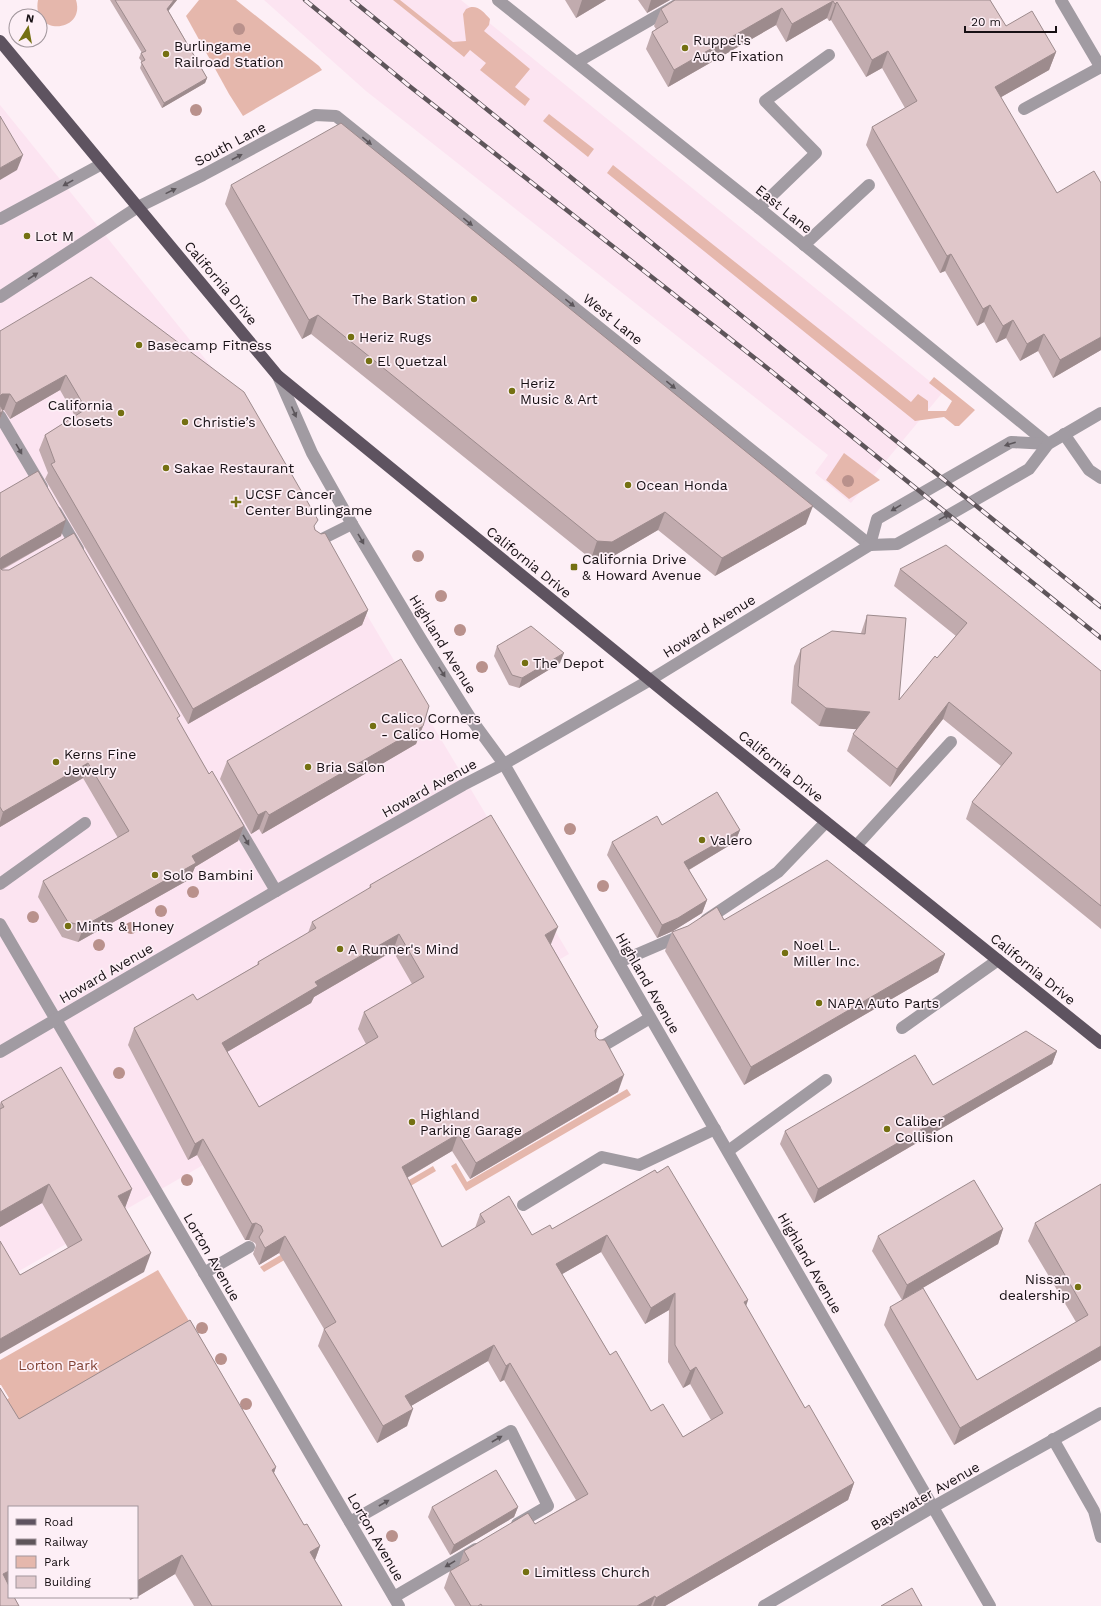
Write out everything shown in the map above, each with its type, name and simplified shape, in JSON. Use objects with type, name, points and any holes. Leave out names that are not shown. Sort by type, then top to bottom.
[{"type":"main road","name":"California Drive","points":[[1,44],[278,376],[650,680],[1101,1043]]},
{"type":"street","name":"East Lane","points":[[498,0],[804,245],[1048,444]]},
{"type":"street","points":[[577,62],[685,0]]},
{"type":"street","points":[[1024,109],[1101,68],[1061,0]]},
{"type":"street","points":[[758,208],[816,153],[765,101],[829,54]]},
{"type":"street","name":"South Lane","points":[[0,297],[138,207],[203,175],[315,115],[336,116]]},
{"type":"street","name":"West Lane","points":[[336,116],[870,545]]},
{"type":"street","points":[[0,220],[102,164]]},
{"type":"street","points":[[804,245],[869,185]]},
{"type":"street","name":"Highland Avenue","points":[[278,376],[312,453],[352,524],[471,719],[504,764],[990,1606]]},
{"type":"street","name":"Howard Avenue","points":[[0,1052],[276,891],[463,785],[504,764],[650,680],[870,545],[897,544],[1029,469],[1048,444],[1101,413]]},
{"type":"street","points":[[0,416],[84,558]]},
{"type":"street","points":[[1064,434],[1088,470],[1101,478]]},
{"type":"street","points":[[870,545],[878,519],[944,480],[1011,442],[1048,444]]},
{"type":"street","points":[[316,542],[352,524]]},
{"type":"street","points":[[59,546],[72,538]]},
{"type":"street","points":[[856,846],[951,742]]},
{"type":"street","points":[[228,809],[276,891]]},
{"type":"street","points":[[619,962],[677,938],[778,872],[826,822]]},
{"type":"street","points":[[0,884],[85,823]]},
{"type":"street","name":"Lorton Avenue","points":[[0,924],[396,1602]]},
{"type":"street","points":[[902,1028],[998,960]]},
{"type":"street","points":[[596,1050],[650,1018]]},
{"type":"street","points":[[728,1151],[826,1080]]},
{"type":"street","points":[[523,1205],[602,1157],[639,1165],[715,1129]]},
{"type":"street","points":[[204,1273],[249,1247]]},
{"type":"street","name":"Bayswater Avenue","points":[[764,1606],[933,1507],[1101,1413]]},
{"type":"street","points":[[350,1522],[511,1431],[548,1506],[509,1529]]},
{"type":"street","points":[[1054,1439],[1094,1511],[1101,1537]]},
{"type":"street","points":[[396,1602],[489,1541]]},
{"type":"shaded area","points":[[264,0],[461,0],[943,392],[851,503],[815,473],[828,455],[366,91]]},
{"type":"shaded area","points":[[0,105],[240,402],[569,954],[0,1282]]},
{"type":"green space","points":[[38,0],[76,0],[77,11],[73,19],[67,24],[58,26],[48,24],[48,8],[38,8]]},
{"type":"green space","points":[[199,0],[236,0],[319,66],[322,70],[243,116],[229,94],[186,16]]},
{"type":"green space","points":[[393,0],[400,0],[453,42],[466,41],[463,14],[466,9],[476,7],[482,11],[490,19],[489,25],[484,31],[530,69],[515,87],[530,99],[525,106],[480,70],[486,63],[470,50],[464,57]]},
{"type":"green space","points":[[549,114],[594,149],[588,157],[543,121]]},
{"type":"green space","points":[[613,165],[911,402],[918,394],[928,401],[928,411],[946,411],[952,401],[929,383],[934,377],[975,410],[959,426],[955,426],[944,417],[915,421],[607,173]]},
{"type":"green space","points":[[844,453],[880,480],[849,499],[826,480]]},
{"type":"green space","points":[[627,1089],[631,1095],[466,1191],[451,1166],[456,1163],[467,1182]]},
{"type":"green space","points":[[433,1166],[436,1171],[264,1272],[260,1267]]},
{"type":"green space","name":"Lorton Park","points":[[158,1270],[192,1326],[13,1428],[0,1404],[9,1398],[0,1385],[0,1360]]},
{"type":"building","name":"Burlingame Railroad Station","points":[[115,0],[174,0],[167,9],[207,78],[164,103],[141,62],[145,60],[141,53],[146,51]]},
{"type":"building","points":[[675,0],[990,0],[1006,26],[1032,11],[1056,52],[995,87],[1057,193],[1094,171],[1101,183],[1101,337],[1060,360],[1044,334],[1027,344],[1013,320],[1003,326],[990,305],[983,309],[951,254],[947,256],[872,127],[917,101],[888,51],[872,60],[837,2],[835,4],[833,1],[792,24],[782,8],[674,70],[652,32],[668,22],[661,9]]},
{"type":"building","points":[[0,116],[23,155],[0,168]]},
{"type":"building","points":[[341,123],[813,506],[722,558],[665,512],[612,542],[597,541],[318,315],[309,320],[231,185]]},
{"type":"building","points":[[91,277],[244,392],[318,520],[314,526],[315,530],[321,534],[325,533],[368,610],[193,709],[51,464],[55,462],[45,435],[86,409],[66,375],[16,403],[10,394],[2,394],[0,396],[0,331]]},
{"type":"building","points":[[0,405],[3,411],[0,413]]},
{"type":"building","points":[[38,471],[66,520],[0,559],[0,493]]},
{"type":"building","points":[[74,533],[180,716],[177,718],[209,774],[212,771],[244,826],[192,856],[196,863],[84,926],[68,922],[43,881],[129,831],[88,763],[3,812],[0,807],[0,568],[2,570],[9,570]]},
{"type":"building","points":[[946,545],[1101,671],[1101,906],[972,802],[1012,753],[949,702],[897,769],[853,734],[870,712],[826,708],[798,686],[801,649],[832,631],[865,634],[867,615],[906,618],[899,700],[935,656],[937,658],[967,623],[900,569]]},
{"type":"building","name":"The Depot","points":[[531,626],[564,653],[522,678],[512,675],[497,646]]},
{"type":"building","points":[[401,659],[429,706],[423,726],[269,815],[266,811],[258,815],[227,761]]},
{"type":"building","points":[[717,792],[740,830],[684,862],[707,900],[678,918],[662,925],[612,842],[657,816],[662,825]]},
{"type":"building","points":[[491,815],[558,927],[545,935],[598,1027],[595,1030],[596,1037],[599,1040],[605,1040],[624,1075],[476,1163],[458,1134],[402,1167],[442,1247],[485,1222],[480,1214],[509,1196],[532,1235],[550,1225],[552,1229],[655,1170],[657,1173],[668,1166],[748,1300],[744,1302],[805,1408],[809,1405],[854,1483],[656,1598],[655,1596],[637,1606],[482,1606],[481,1604],[478,1606],[471,1606],[450,1571],[469,1560],[464,1551],[528,1513],[535,1524],[588,1494],[510,1363],[506,1366],[494,1345],[405,1396],[413,1409],[383,1426],[324,1329],[336,1322],[285,1236],[265,1248],[259,1237],[263,1231],[261,1226],[256,1223],[252,1224],[203,1139],[195,1144],[134,1028],[193,994],[197,1000],[259,964],[258,962],[316,928],[312,922],[371,887],[370,885]],"holes":[[[399,934],[424,977],[364,1012],[378,1037],[259,1107],[222,1043],[318,986],[315,982]],[[607,1235],[651,1308],[675,1293],[675,1345],[690,1371],[696,1367],[723,1413],[683,1437],[663,1404],[651,1411],[616,1351],[610,1355],[556,1264]]]},
{"type":"building","points":[[827,860],[945,954],[751,1067],[672,932],[688,926],[717,907],[724,920]]},
{"type":"building","points":[[1026,1031],[1057,1051],[818,1189],[785,1131],[915,1055],[933,1085]]},
{"type":"building","points":[[61,1067],[132,1189],[118,1196],[151,1253],[0,1339],[0,1241],[20,1275],[82,1240],[49,1184],[0,1212],[0,1109],[4,1107],[1,1102]]},
{"type":"building","points":[[974,1180],[1003,1229],[907,1285],[878,1236]]},
{"type":"building","points":[[1101,1184],[1101,1346],[960,1428],[890,1307],[923,1288],[977,1380],[1088,1315],[1035,1223]]},
{"type":"building","points":[[190,1320],[276,1467],[272,1470],[304,1525],[307,1524],[320,1546],[310,1552],[342,1606],[212,1606],[182,1555],[138,1580],[138,1506],[8,1506],[8,1572],[3,1574],[8,1584],[8,1598],[15,1598],[19,1606],[0,1606],[0,1388],[19,1419]]},
{"type":"building","points":[[496,1470],[518,1507],[454,1545],[432,1507]]},
{"type":"building","points":[[912,1588],[922,1606],[881,1606]]},
{"type":"railway","points":[[305,0],[408,85],[771,371],[1101,638]]},
{"type":"railway","points":[[352,0],[1101,607]]},
{"type":"place","name":"Ruppel's Auto Fixation","points":[[685,48]]},
{"type":"place","name":"Burlingame Railroad Station","points":[[166,54]]},
{"type":"place","name":"Lot M","points":[[27,236]]},
{"type":"place","name":"The Bark Station","points":[[474,299]]},
{"type":"place","name":"Heriz Rugs","points":[[351,337]]},
{"type":"place","name":"Basecamp Fitness","points":[[139,345]]},
{"type":"place","name":"El Quetzal","points":[[369,361]]},
{"type":"place","name":"Heriz Music & Art","points":[[512,391]]},
{"type":"place","name":"California Closets","points":[[121,413]]},
{"type":"place","name":"Christie’s","points":[[185,422]]},
{"type":"place","name":"Sakae Restaurant","points":[[166,468]]},
{"type":"place","name":"Ocean Honda","points":[[628,485]]},
{"type":"place","name":"UCSF Cancer Center Burlingame","points":[[236,502]]},
{"type":"place","name":"California Drive & Howard Avenue","points":[[574,567]]},
{"type":"place","name":"The Depot","points":[[525,663]]},
{"type":"place","name":"Calico Corners - Calico Home","points":[[373,726]]},
{"type":"place","name":"Kerns Fine Jewelry","points":[[56,762]]},
{"type":"place","name":"Bria Salon","points":[[308,767]]},
{"type":"place","name":"Valero","points":[[702,840]]},
{"type":"place","name":"Solo Bambini","points":[[155,875]]},
{"type":"place","name":"Mints & Honey","points":[[68,926]]},
{"type":"place","name":"A Runner's Mind","points":[[340,949]]},
{"type":"place","name":"Noel L. Miller Inc.","points":[[785,953]]},
{"type":"place","name":"NAPA Auto Parts","points":[[819,1003]]},
{"type":"place","name":"Highland Parking Garage","points":[[412,1122]]},
{"type":"place","name":"Caliber Collision","points":[[887,1129]]},
{"type":"place","name":"Nissan dealership","points":[[1078,1287]]},
{"type":"place","name":"Limitless Church","points":[[526,1572]]}]
